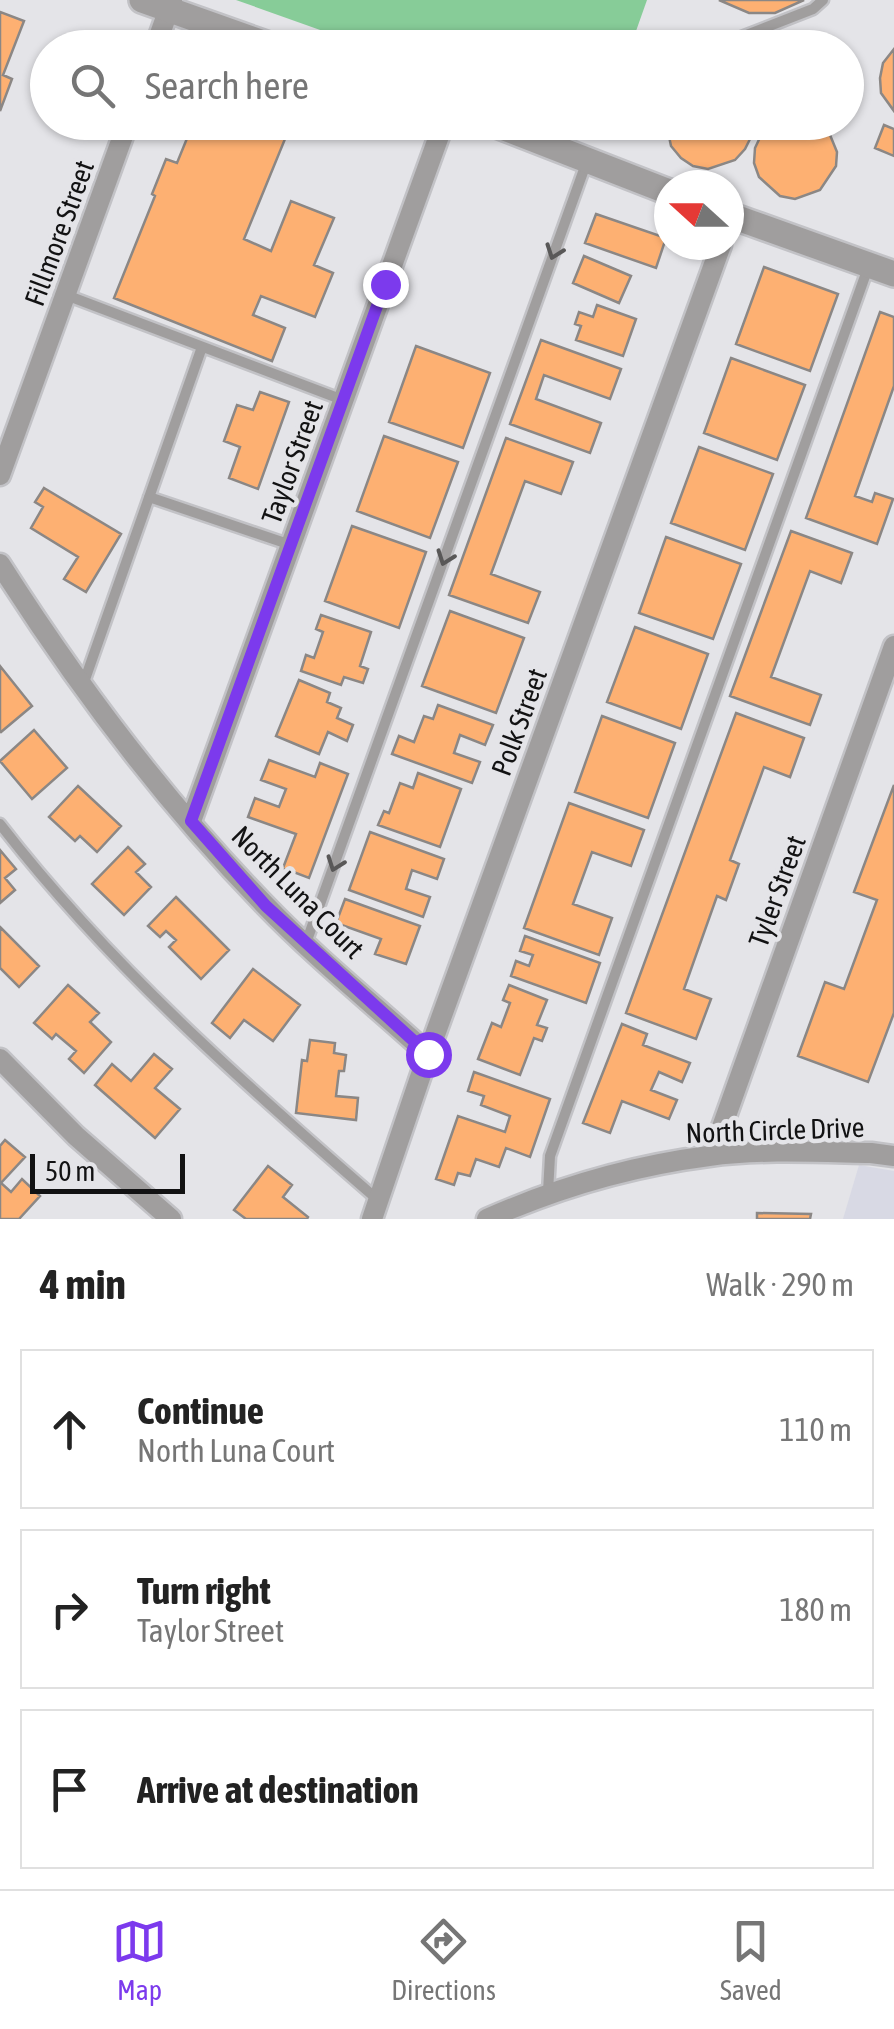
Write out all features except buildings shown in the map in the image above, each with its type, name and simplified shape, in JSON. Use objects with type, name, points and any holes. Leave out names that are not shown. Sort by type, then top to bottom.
[{"type":"street","points":[[142,0],[170,5],[233,30]]},
{"type":"street","points":[[161,30],[170,5]]},
{"type":"street","name":"Fillmore Street","points":[[0,476],[122,140]]},
{"type":"street","name":"Taylor Street","points":[[191,821],[437,140]]},
{"type":"street","points":[[541,140],[654,186]]},
{"type":"street","points":[[744,223],[894,274]]},
{"type":"street","name":"Polk Street","points":[[375,1210],[716,260]]},
{"type":"street","name":"North Luna Court","points":[[0,564],[83,686],[191,821],[266,906],[428,1054]]},
{"type":"street","name":"Tyler Street","points":[[712,1155],[894,646]]},
{"type":"street","points":[[0,1059],[76,1136],[171,1219]]},
{"type":"street","name":"North Circle Drive","points":[[488,1219],[548,1192],[638,1168],[712,1155],[871,1152],[894,1156]]},
{"type":"lane","points":[[758,30],[814,8],[823,0]]},
{"type":"lane","points":[[306,943],[587,160]]},
{"type":"lane","points":[[548,1192],[550,1156],[868,264]]},
{"type":"lane","points":[[66,295],[343,400]]},
{"type":"lane","points":[[83,686],[202,346]]},
{"type":"lane","points":[[150,497],[291,545]]},
{"type":"lane","points":[[0,824],[65,904],[154,999],[375,1210]]},
{"type":"shaded area","points":[[859,1165],[894,1171],[894,1219],[843,1219]]},
{"type":"green space","points":[[236,0],[647,0],[636,30],[320,30]]},
{"type":"route","points":[[385,284],[191,821],[266,906],[428,1054]]}]
